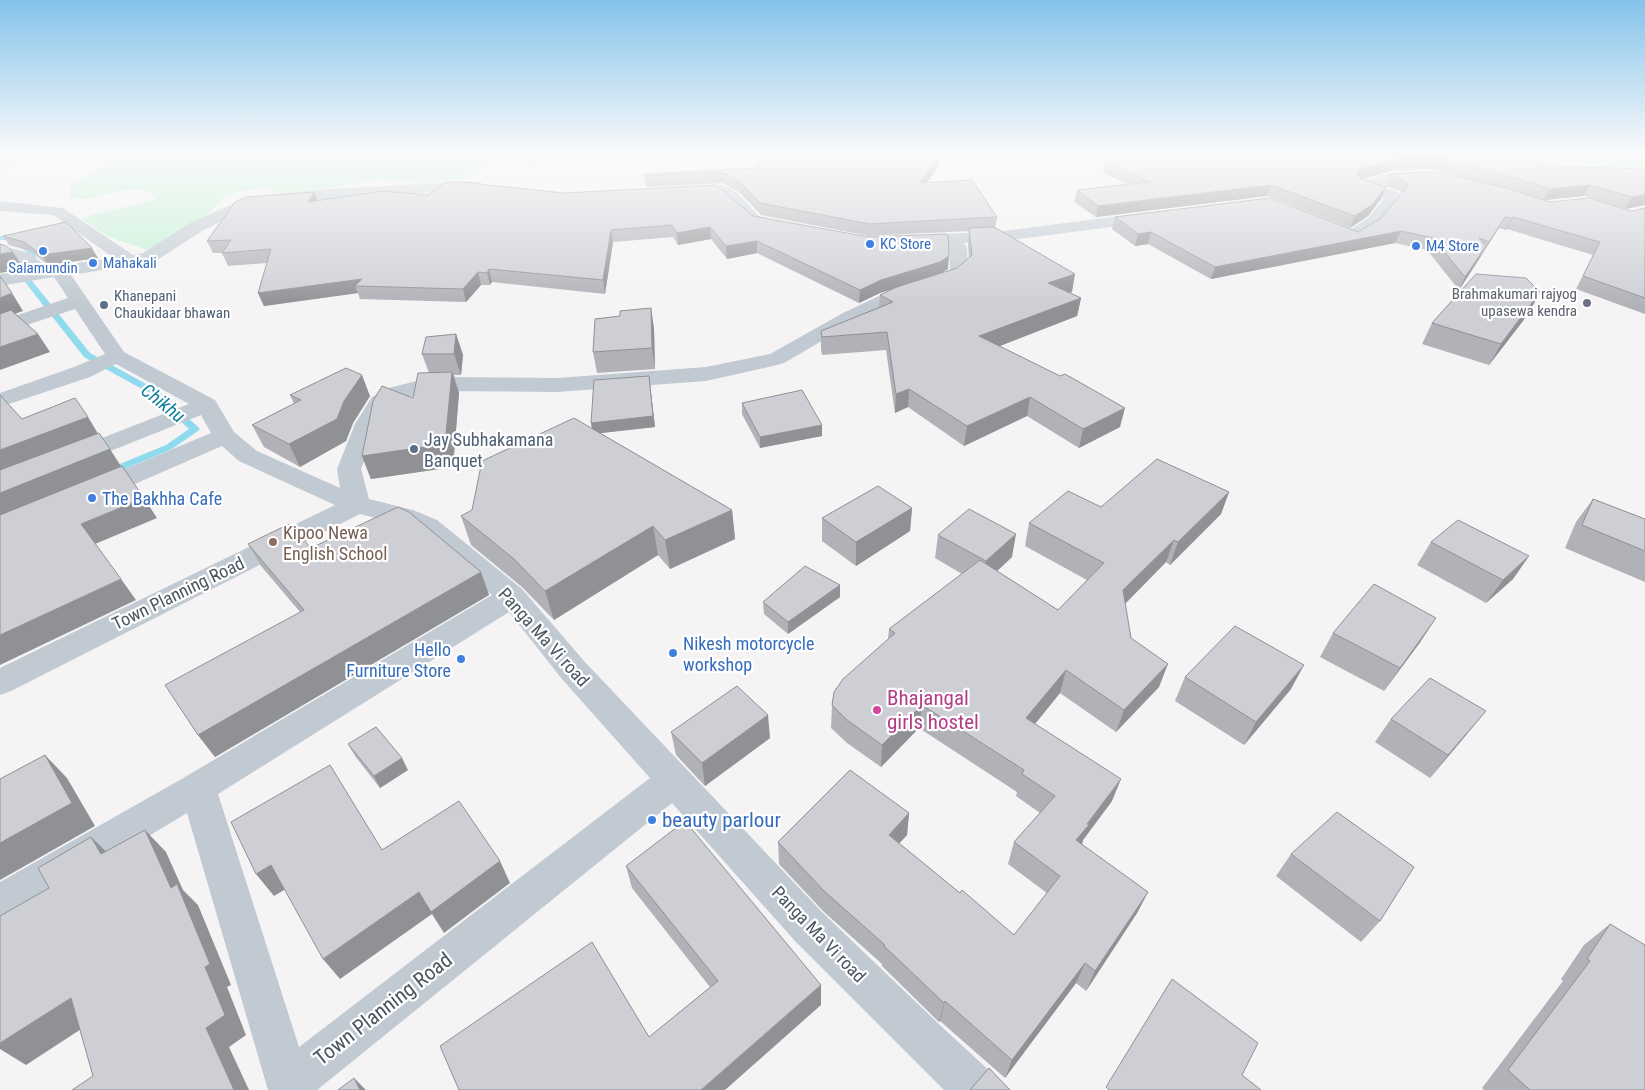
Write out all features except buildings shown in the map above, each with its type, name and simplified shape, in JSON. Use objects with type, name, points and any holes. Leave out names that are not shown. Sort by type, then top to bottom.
[{"type":"street","points":[[0,206],[58,211],[130,261]]},
{"type":"street","points":[[0,280],[148,258],[196,227],[240,206]]},
{"type":"street","points":[[742,206],[754,221],[792,228]]},
{"type":"street","points":[[1318,223],[1352,236],[1375,220],[1386,206]]},
{"type":"street","points":[[896,241],[1002,236],[1168,215]]},
{"type":"street","points":[[357,505],[349,469],[367,424],[380,402],[397,393],[432,384],[557,385],[706,374],[777,359],[850,317],[888,299],[947,280],[959,272],[958,247],[950,238]]},
{"type":"street","name":"Panga Ma Vi road","points":[[0,250],[22,257],[50,272],[78,301],[117,356],[207,405],[226,436],[248,456],[357,505],[404,516],[428,526],[512,596],[573,670],[809,927],[926,1043],[977,1090]]},
{"type":"street","points":[[0,328],[78,301]]},
{"type":"street","points":[[0,400],[82,372],[117,356]]},
{"type":"street","points":[[0,487],[207,405]]},
{"type":"street","points":[[72,502],[226,436]]},
{"type":"street","name":"Town Planning Road","points":[[0,682],[357,505]]},
{"type":"street","points":[[0,903],[198,788],[512,596]]},
{"type":"street","name":"Town Planning Road","points":[[198,788],[288,1084],[675,780]]},
{"type":"green space","points":[[130,206],[216,206],[202,221],[147,250],[109,237],[82,219]]},
{"type":"waterway","name":"Chikhu","points":[[0,238],[18,238],[31,253],[34,266],[25,277],[87,355],[154,392],[195,429],[169,447],[109,472]]},
{"type":"place","name":"KC Store","points":[[870,244]]},
{"type":"place","name":"M4 Store","points":[[1416,246]]},
{"type":"place","name":"Salamundin","points":[[43,251]]},
{"type":"place","name":"Mahakali","points":[[93,263]]},
{"type":"place","name":"Brahmakumari rajyog upasewa kendra","points":[[1587,303]]},
{"type":"place","name":"Khanepani Chaukidaar bhawan","points":[[104,305]]},
{"type":"place","name":"Jay Subhakamana Banquet","points":[[414,449]]},
{"type":"place","name":"The Bakhha Cafe","points":[[92,498]]},
{"type":"place","name":"Kipoo Newa English School","points":[[273,542]]},
{"type":"place","name":"Nikesh motorcycle workshop","points":[[673,653]]},
{"type":"place","name":"Hello Furniture Store","points":[[461,659]]},
{"type":"place","name":"Bhajangal girls hostel","points":[[877,710]]},
{"type":"place","name":"beauty parlour","points":[[652,820]]}]
